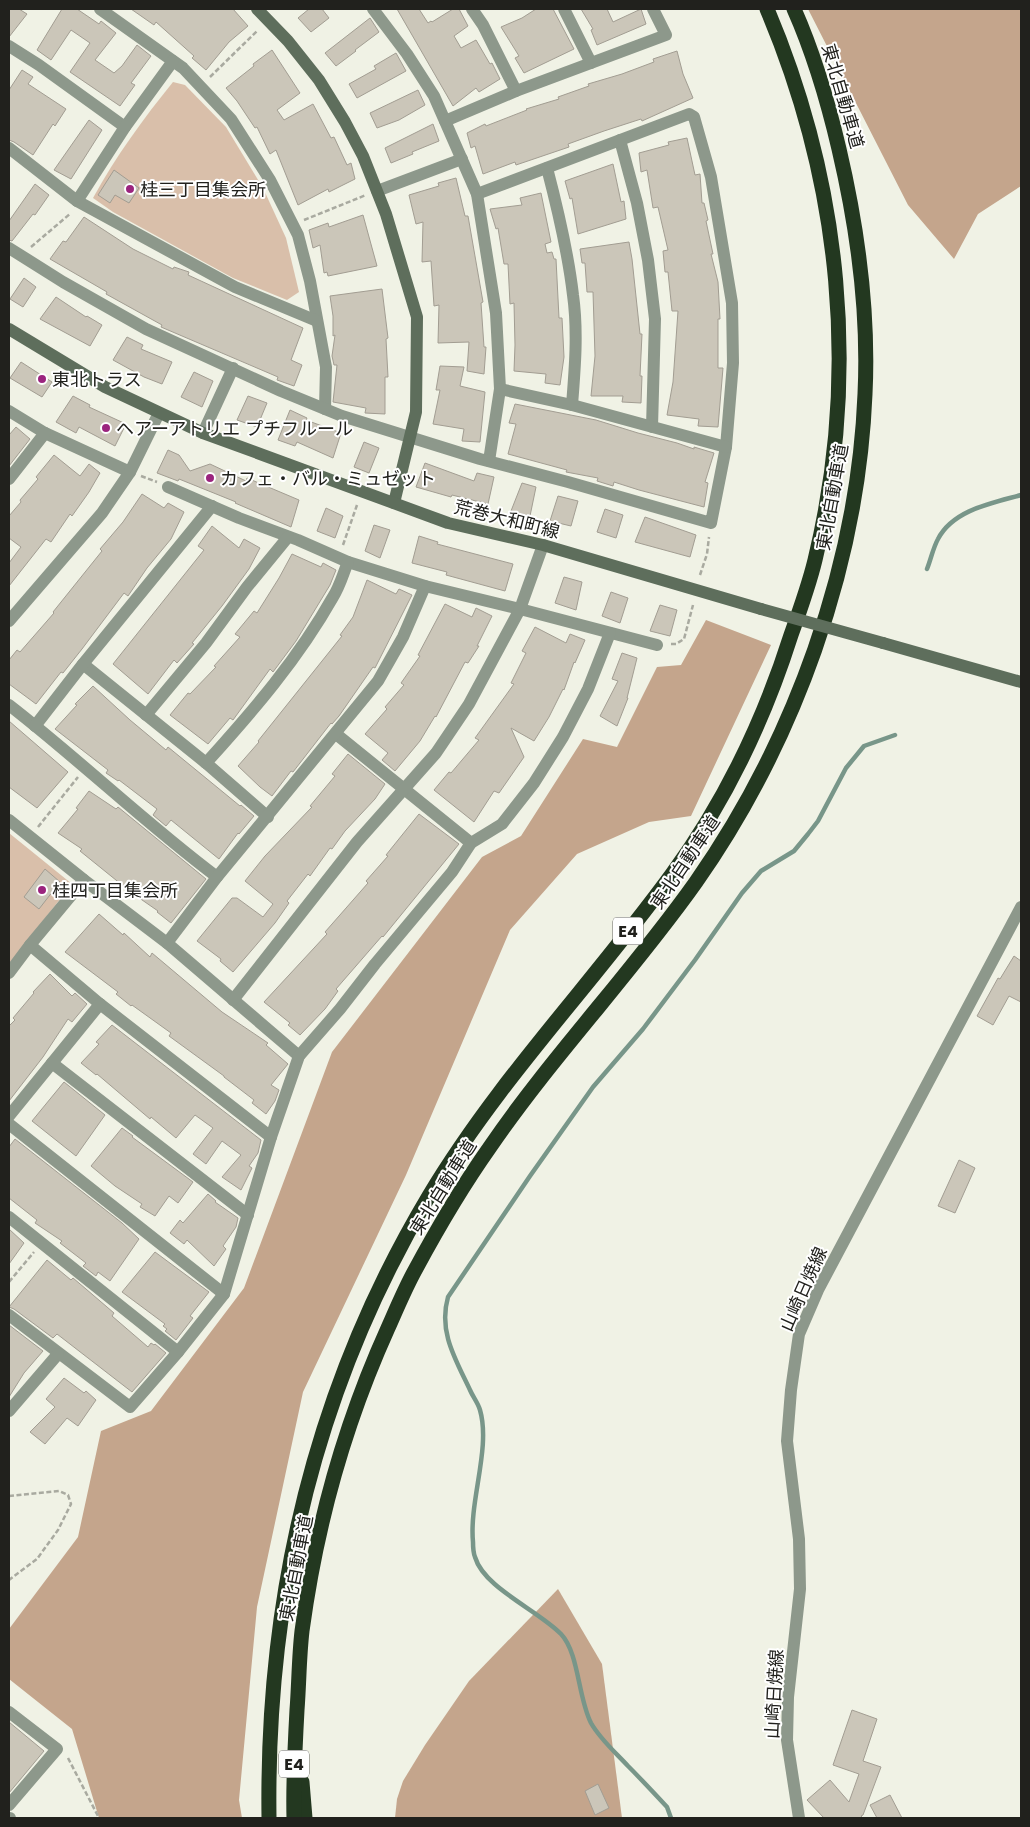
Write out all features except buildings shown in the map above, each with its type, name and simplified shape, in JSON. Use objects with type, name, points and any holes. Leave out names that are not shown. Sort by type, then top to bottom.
[{"type":"highway","name":"東北自動車道","points":[[269,1818],[269,1771],[278,1631],[290,1557],[309,1477],[330,1410],[355,1343],[394,1261],[429,1196],[468,1135],[675,870],[720,801],[766,708],[779,674],[815,560],[828,495],[836,434],[840,341],[837,290],[831,240],[816,159],[796,86],[767,9]]},
{"type":"highway","name":"東北自動車道","points":[[294,1818],[293,1779],[302,1633],[314,1562],[332,1484],[352,1417],[378,1350],[410,1279],[450,1208],[490,1147],[537,1084],[652,942],[698,879],[737,819],[775,746],[813,657],[831,598],[856,489],[862,438],[865,394],[863,289],[857,236],[834,126],[819,77],[794,9]]},
{"type":"highway","points":[[297,1711],[305,1818]]},
{"type":"street","points":[[257,9],[288,41],[319,80],[346,122],[363,156],[376,191],[402,263],[417,317],[416,412],[394,503]]},
{"type":"street","points":[[373,9],[434,96],[477,194],[496,313],[500,388],[488,461]]},
{"type":"street","points":[[472,9],[483,24],[516,91]]},
{"type":"street","points":[[564,9],[591,63]]},
{"type":"street","points":[[445,121],[516,91],[666,35],[652,9]]},
{"type":"street","points":[[106,11],[183,68],[231,119],[270,180],[298,235],[310,281],[326,367],[325,409]]},
{"type":"street","points":[[9,46],[39,65],[125,127]]},
{"type":"street","points":[[77,201],[125,127],[173,61]]},
{"type":"street","points":[[9,248],[63,282],[146,329],[281,391],[325,409],[409,438],[711,523],[726,448],[733,362],[732,303],[711,177],[694,116],[689,114],[477,194]]},
{"type":"street","points":[[620,140],[637,203],[655,319],[652,427]]},
{"type":"street","points":[[9,148],[77,201],[235,287],[317,321]]},
{"type":"street","points":[[376,191],[462,159]]},
{"type":"street","points":[[547,168],[564,232],[574,296],[576,356],[572,405]]},
{"type":"street","name":"荒巻大和町線","points":[[9,329],[105,386],[202,433],[448,523],[542,545],[1021,682]]},
{"type":"street","points":[[202,433],[233,368]]},
{"type":"street","points":[[500,388],[572,405],[726,448]]},
{"type":"street","points":[[9,411],[45,433],[130,472]]},
{"type":"street","points":[[9,621],[13,605],[102,513],[130,472],[159,413]]},
{"type":"street","points":[[9,478],[45,433]]},
{"type":"street","points":[[168,486],[343,560],[425,586],[657,645]]},
{"type":"street","points":[[35,726],[212,506]]},
{"type":"street","points":[[146,715],[206,643],[247,587],[288,537]]},
{"type":"street","points":[[233,1000],[357,842],[406,789],[436,752],[469,704],[520,609],[542,545]]},
{"type":"street","points":[[206,763],[270,691],[312,632],[334,596],[343,560]]},
{"type":"street","points":[[167,943],[217,877],[378,681],[403,637],[425,586]]},
{"type":"street","points":[[9,1315],[130,1407],[178,1352],[224,1294],[271,1138],[299,1056],[452,872],[471,843],[502,824],[534,783],[563,737],[588,689],[610,633]]},
{"type":"street","points":[[83,664],[206,763],[268,817]]},
{"type":"street","points":[[9,705],[175,845],[217,877]]},
{"type":"street","points":[[336,734],[471,843]]},
{"type":"street","points":[[9,820],[167,943],[299,1056]]},
{"type":"street","points":[[9,973],[84,880]]},
{"type":"street","name":"山崎日焼線","points":[[799,1818],[787,1740],[788,1697],[800,1589],[799,1539],[788,1441],[791,1390],[798,1334],[818,1290],[1021,907]]},
{"type":"street","points":[[30,945],[100,1004],[271,1138]]},
{"type":"street","points":[[9,1116],[100,1004]]},
{"type":"street","points":[[52,1063],[248,1215]]},
{"type":"street","points":[[9,1124],[224,1294]]},
{"type":"street","points":[[9,1216],[178,1352]]},
{"type":"street","points":[[9,1411],[58,1354]]},
{"type":"street","points":[[9,1712],[57,1749],[9,1805]]},
{"type":"path","points":[[200,87],[268,20]]},
{"type":"path","points":[[293,225],[376,191]]},
{"type":"path","points":[[21,256],[72,213],[77,201]]},
{"type":"path","points":[[130,472],[168,486]]},
{"type":"path","points":[[343,560],[357,505]]},
{"type":"path","points":[[700,575],[707,554],[711,523]]},
{"type":"path","points":[[684,639],[693,605]]},
{"type":"path","points":[[30,837],[86,769]]},
{"type":"path","points":[[9,1282],[41,1243]]},
{"type":"path","points":[[9,1496],[59,1491],[68,1495],[71,1504],[58,1530],[37,1559],[9,1580]]},
{"type":"path","points":[[57,1749],[65,1753],[99,1818]]},
{"type":"shaded area","points":[[808,9],[1021,9],[1021,186],[978,214],[954,259],[908,205]]},
{"type":"shaded area","points":[[173,82],[185,85],[226,127],[263,188],[286,238],[299,292],[287,300],[233,278],[113,212],[93,198],[130,138]]},
{"type":"shaded area","points":[[706,620],[771,645],[691,816],[649,822],[577,854],[510,930],[406,1175],[303,1392],[257,1607],[239,1800],[242,1818],[99,1818],[72,1729],[9,1679],[9,1629],[78,1537],[101,1431],[151,1411],[244,1288],[332,1052],[482,857],[521,836],[583,739],[617,747],[657,667],[681,665]]},
{"type":"shaded area","points":[[9,833],[72,884],[9,964]]},
{"type":"shaded area","points":[[558,1589],[602,1664],[622,1818],[395,1818],[397,1799],[403,1781],[469,1681]]},
{"type":"waterway","points":[[927,569],[938,539],[953,521],[974,509],[1021,495]]},
{"type":"waterway","points":[[671,1818],[667,1807],[608,1745],[591,1723],[583,1701],[571,1652],[561,1634],[500,1589],[480,1568],[475,1557],[473,1549],[474,1509],[482,1458],[483,1425],[479,1407],[450,1345],[445,1322],[448,1297],[593,1087],[643,1029],[742,893],[761,871],[794,851],[818,821],[846,768],[864,746],[895,735]]},
{"type":"place","name":"桂三丁目集会所","points":[[130,189]]},
{"type":"place","name":"東北トラス","points":[[42,379]]},
{"type":"place","name":"ヘアーアトリエ プチフルール","points":[[106,428]]},
{"type":"place","name":"カフェ・バル・ミュゼット","points":[[210,478]]},
{"type":"place","name":"桂四丁目集会所","points":[[42,890]]}]
